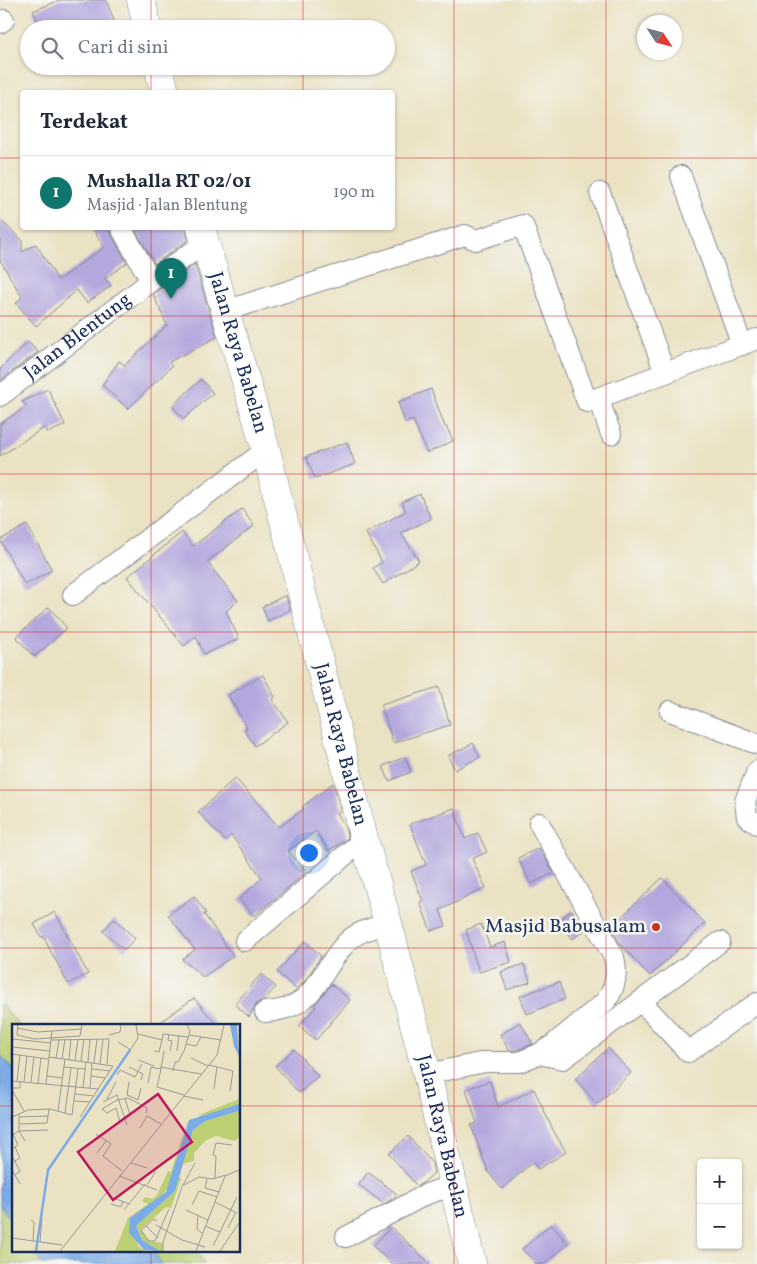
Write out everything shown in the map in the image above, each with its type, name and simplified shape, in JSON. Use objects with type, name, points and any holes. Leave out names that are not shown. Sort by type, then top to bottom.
[{"type":"main road","points":[[140,0],[146,20]]},
{"type":"main road","points":[[160,75],[164,90]]},
{"type":"main road","name":"Jalan Raya Babelan","points":[[203,235],[266,450],[364,839],[427,1074],[472,1264]]},
{"type":"street","points":[[225,311],[465,235],[476,240],[523,225],[587,402],[750,342],[681,176]]},
{"type":"street","points":[[600,193],[665,373]]},
{"type":"street","points":[[122,230],[151,281]]},
{"type":"street","name":"Jalan Blentung","points":[[0,396],[151,281],[203,235]]},
{"type":"street","points":[[598,398],[611,434]]},
{"type":"street","points":[[73,595],[266,450]]},
{"type":"street","points":[[670,712],[757,744]]},
{"type":"street","points":[[757,771],[745,800],[747,817],[757,824]]},
{"type":"street","points":[[427,1074],[485,1062],[519,1062],[539,1054],[554,1044],[612,994],[616,981],[614,957],[539,823]]},
{"type":"street","points":[[245,941],[364,839]]},
{"type":"street","points":[[265,1012],[281,1011],[299,1003],[319,981],[346,943],[360,932],[388,923]]},
{"type":"street","points":[[539,1054],[563,1059],[720,942]]},
{"type":"street","points":[[641,1001],[688,1052],[757,1003]]},
{"type":"street","points":[[346,1237],[427,1194],[453,1184]]},
{"type":"green space","points":[[0,1003],[18,1024],[12,1024],[12,1069],[0,1054]]},
{"type":"green space","points":[[0,1205],[12,1221],[12,1252],[34,1252],[43,1264],[0,1264]]},
{"type":"green space","points":[[153,1252],[196,1252],[205,1264],[162,1264]]},
{"type":"water","points":[[0,1054],[12,1069],[12,1221],[0,1205]]},
{"type":"water","points":[[34,1252],[153,1252],[162,1264],[43,1264]]},
{"type":"building","points":[[60,0],[106,0],[114,20],[37,20],[33,11]]},
{"type":"building","points":[[0,220],[22,240],[22,252],[36,244],[58,280],[104,247],[93,230],[110,230],[127,263],[105,278],[111,286],[87,303],[77,290],[36,326],[16,303],[22,297],[0,260]]},
{"type":"building","points":[[186,230],[188,240],[155,264],[136,231]]},
{"type":"building","points":[[195,264],[217,337],[169,362],[172,366],[128,409],[102,385],[119,361],[125,365],[167,325],[153,294]]},
{"type":"building","points":[[28,342],[38,352],[1,380],[0,369]]},
{"type":"building","points":[[201,379],[213,393],[184,419],[172,406]]},
{"type":"building","points":[[48,389],[65,425],[48,433],[45,427],[0,456],[0,424],[27,406],[22,402]]},
{"type":"building","points":[[431,389],[445,427],[453,441],[427,453],[413,420],[405,423],[398,402]]},
{"type":"building","points":[[347,442],[355,464],[315,479],[306,457]]},
{"type":"building","points":[[420,494],[431,519],[401,533],[419,561],[383,584],[373,568],[382,562],[366,533],[406,511],[402,502]]},
{"type":"building","points":[[242,509],[254,526],[207,562],[238,601],[226,611],[239,639],[204,654],[196,636],[184,646],[127,577],[182,532],[193,546]]},
{"type":"building","points":[[27,525],[52,570],[25,585],[0,540]]},
{"type":"building","points":[[286,595],[290,610],[268,621],[262,607]]},
{"type":"building","points":[[49,607],[67,628],[34,657],[16,637]]},
{"type":"building","points":[[263,675],[275,697],[272,699],[288,722],[255,746],[244,730],[247,728],[228,695]]},
{"type":"building","points":[[439,687],[450,725],[393,743],[381,705]]},
{"type":"building","points":[[473,743],[480,757],[455,770],[448,756]]},
{"type":"building","points":[[405,757],[411,772],[389,781],[383,766]]},
{"type":"building","points":[[235,778],[279,827],[304,809],[302,807],[333,783],[341,810],[337,813],[345,827],[348,838],[328,851],[316,831],[288,851],[307,872],[254,916],[239,899],[262,878],[231,835],[225,841],[198,812]]},
{"type":"building","points":[[454,808],[465,839],[478,833],[487,852],[472,859],[486,888],[440,910],[446,926],[431,931],[420,902],[423,901],[411,871],[426,865],[410,824]]},
{"type":"building","points":[[539,848],[554,873],[531,884],[518,858]]},
{"type":"building","name":"Masjid Babusalam","points":[[662,878],[705,923],[650,976],[621,945],[611,927]]},
{"type":"building","points":[[194,896],[233,956],[203,977],[182,959],[195,950],[168,915]]},
{"type":"building","points":[[572,910],[585,930],[573,939],[558,921]]},
{"type":"building","points":[[55,912],[88,974],[68,984],[43,936],[41,937],[34,924]]},
{"type":"building","points":[[114,919],[135,938],[124,950],[103,931]]},
{"type":"building","points":[[481,924],[490,947],[505,942],[511,962],[479,972],[466,930]]},
{"type":"building","points":[[305,941],[321,956],[305,981],[296,989],[277,972]]},
{"type":"building","points":[[524,964],[530,982],[507,990],[501,972]]},
{"type":"building","points":[[261,974],[276,987],[264,1000],[257,1003],[249,1017],[235,1004]]},
{"type":"building","points":[[559,982],[565,999],[527,1014],[520,996]]},
{"type":"building","points":[[331,984],[350,1000],[316,1040],[299,1026],[316,1007],[314,1006]]},
{"type":"building","points":[[194,998],[216,1024],[157,1024]]},
{"type":"building","points":[[520,1022],[533,1044],[517,1050],[509,1050],[500,1035]]},
{"type":"building","points":[[608,1048],[631,1073],[597,1104],[575,1079]]},
{"type":"building","points":[[294,1049],[318,1076],[299,1093],[275,1066]]},
{"type":"building","points":[[490,1081],[498,1107],[534,1089],[553,1130],[566,1152],[538,1169],[533,1162],[502,1189],[488,1172],[471,1125],[477,1123],[466,1089]]},
{"type":"building","points":[[408,1136],[432,1163],[434,1173],[417,1186],[389,1154]]},
{"type":"building","points":[[368,1172],[397,1194],[394,1198],[384,1204],[359,1185]]},
{"type":"building","points":[[551,1224],[568,1244],[544,1264],[536,1264],[522,1249]]},
{"type":"building","points":[[391,1227],[430,1264],[392,1264],[373,1246]]},
{"type":"place","name":"Mushalla RT 02/01","points":[[171,299]]},
{"type":"place","name":"Masjid Babusalam","points":[[656,927]]}]
